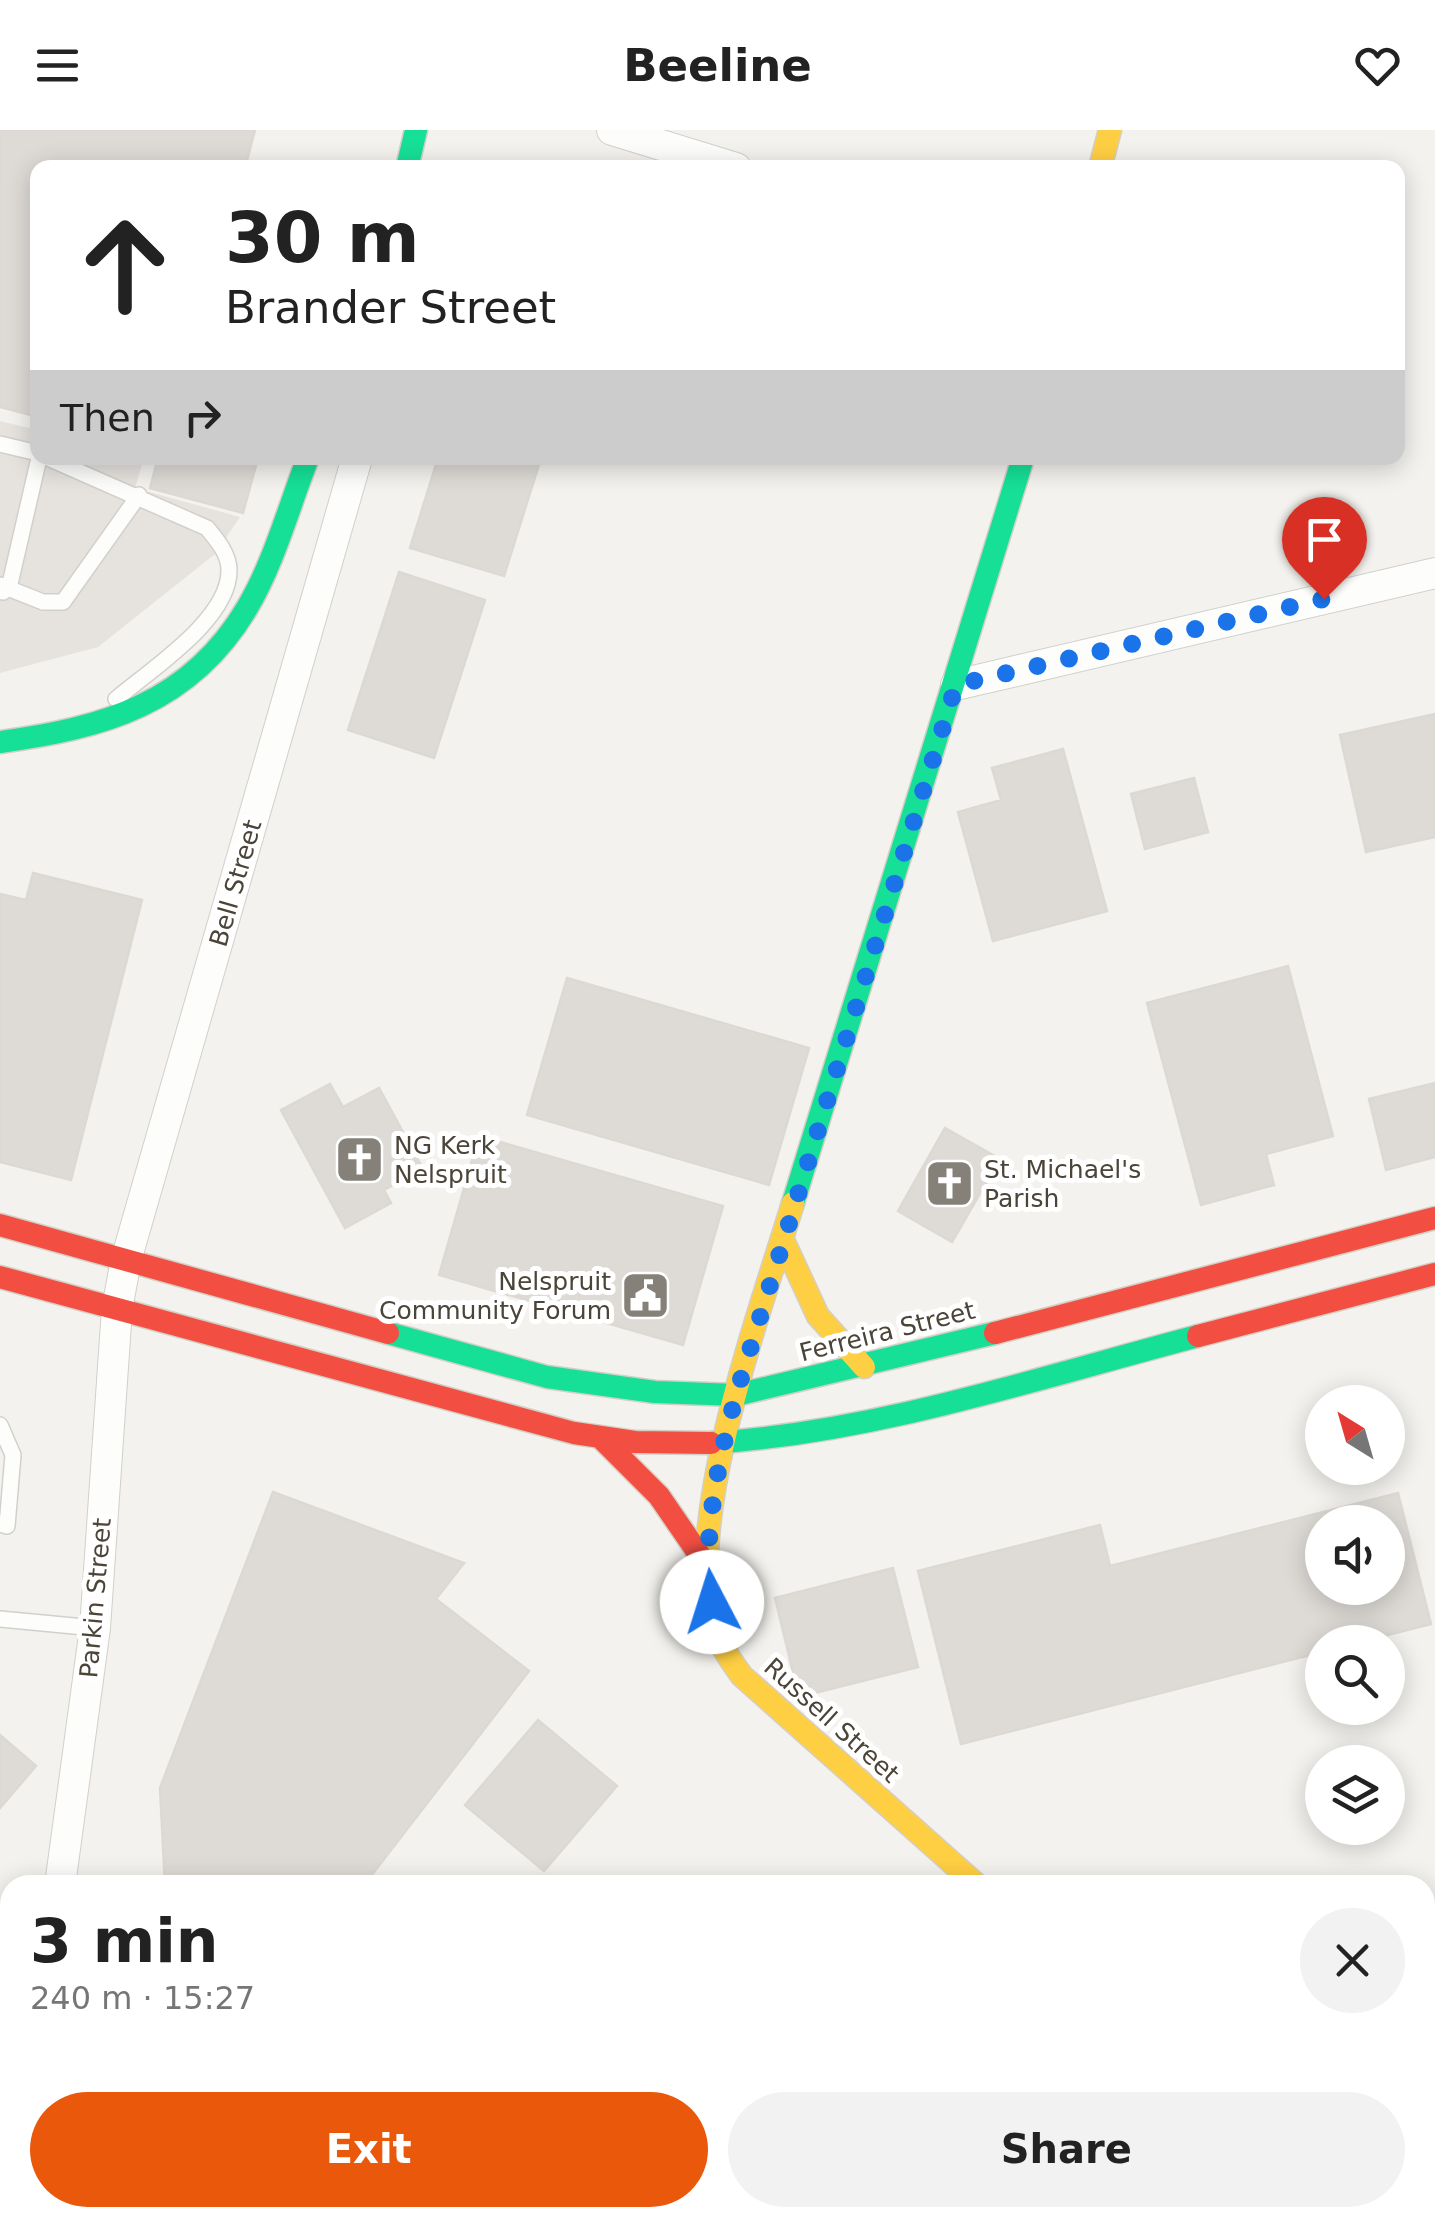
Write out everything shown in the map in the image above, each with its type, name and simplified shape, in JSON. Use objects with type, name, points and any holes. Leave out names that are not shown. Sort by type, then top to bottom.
[{"type":"main road","points":[[409,160],[416,130]]},
{"type":"main road","points":[[1102,160],[1110,130]]},
{"type":"main road","points":[[0,742],[79,731],[146,706],[211,656],[248,607],[305,465]]},
{"type":"main road","name":"Russell Street","points":[[967,1875],[742,1676],[718,1641],[705,1563],[724,1442],[736,1395],[1021,465]]},
{"type":"main road","name":"Ferreira Street","points":[[0,1224],[547,1376],[655,1392],[736,1395],[864,1367],[1435,1218]]},
{"type":"main road","points":[[782,1238],[818,1316],[864,1367]]},
{"type":"main road","points":[[0,1277],[626,1443],[724,1442],[856,1425],[1435,1274]]},
{"type":"main road","points":[[602,1439],[636,1467],[674,1512],[705,1563]]},
{"type":"street","points":[[612,130],[710,160]]},
{"type":"street","name":"Bell Street","points":[[117,1309],[126,1260],[355,465]]},
{"type":"street","points":[[956,685],[1435,573]]},
{"type":"street","name":"Parkin Street","points":[[61,1875],[95,1628],[117,1309]]},
{"type":"lane","points":[[0,444],[30,453]]},
{"type":"lane","points":[[36,465],[3,589],[43,602],[63,602],[74,592],[139,495]]},
{"type":"lane","points":[[65,465],[208,528],[221,546],[229,570],[223,594],[210,619],[79,731]]},
{"type":"lane","points":[[0,1425],[13,1455],[6,1526],[0,1524]]},
{"type":"lane","points":[[0,1619],[95,1628]]},
{"type":"shaded area","points":[[0,421],[30,428],[30,465],[142,465],[135,488],[240,517],[215,554],[98,647],[0,673]]},
{"type":"building","points":[[0,130],[255,130],[247,160],[30,160],[30,415],[0,407]]},
{"type":"building","points":[[156,465],[256,465],[243,513],[150,488]]},
{"type":"building","points":[[436,465],[539,465],[504,576],[410,548]]},
{"type":"building","points":[[399,572],[485,600],[434,758],[348,730]]},
{"type":"building","points":[[1435,714],[1435,837],[1366,852],[1340,735]]},
{"type":"building","points":[[1063,749],[1107,911],[993,941],[958,812],[1001,800],[992,768]]},
{"type":"building","points":[[1194,778],[1208,832],[1145,849],[1131,794]]},
{"type":"building","points":[[33,873],[142,900],[71,1180],[0,1162],[0,894],[26,900]]},
{"type":"building","points":[[1288,966],[1333,1136],[1266,1154],[1274,1185],[1201,1205],[1147,1003]]},
{"type":"building","points":[[567,978],[809,1048],[769,1185],[527,1115]]},
{"type":"building","points":[[1435,1083],[1435,1157],[1386,1170],[1369,1099]]},
{"type":"building","points":[[330,1084],[343,1107],[379,1088],[423,1169],[384,1190],[391,1203],[345,1228],[281,1110]]},
{"type":"building","points":[[945,1128],[1000,1159],[952,1242],[898,1211]]},
{"type":"building","points":[[479,1136],[723,1206],[683,1345],[439,1275]]},
{"type":"building","points":[[273,1492],[464,1563],[436,1599],[529,1671],[372,1875],[164,1875],[160,1788]]},
{"type":"building","points":[[1398,1493],[1401,1505],[1351,1505]]},
{"type":"building","points":[[1305,1517],[1305,1605],[1405,1605],[1405,1521],[1431,1624],[1405,1631],[1405,1625],[1305,1625],[1305,1656],[961,1744],[918,1571],[1100,1525],[1110,1566]]},
{"type":"building","points":[[893,1568],[918,1667],[799,1697],[775,1598]]},
{"type":"building","points":[[538,1720],[617,1786],[544,1871],[465,1805]]},
{"type":"building","points":[[0,1735],[36,1766],[0,1808]]},
{"type":"traffic: fast","points":[[409,160],[416,130]]},
{"type":"traffic: fast","points":[[0,742],[108,719],[171,689],[199,667],[224,641],[257,591],[305,465]]},
{"type":"traffic: fast","points":[[793,1203],[1021,465]]},
{"type":"traffic: fast","points":[[388,1333],[547,1377],[655,1392],[736,1395],[995,1333]]},
{"type":"traffic: fast","points":[[711,1443],[835,1428],[896,1415],[1198,1336]]},
{"type":"traffic: slow","points":[[1102,160],[1110,130]]},
{"type":"traffic: slow","points":[[793,1203],[747,1352],[718,1466],[707,1571],[713,1624],[742,1676],[966,1875]]},
{"type":"traffic: slow","points":[[782,1238],[818,1316],[864,1367]]},
{"type":"traffic: jam","points":[[995,1333],[1435,1218]]},
{"type":"traffic: jam","points":[[0,1225],[388,1333]]},
{"type":"traffic: jam","points":[[1198,1336],[1435,1274]]},
{"type":"traffic: jam","points":[[0,1277],[574,1433],[635,1442],[711,1443]]},
{"type":"traffic: jam","points":[[602,1439],[659,1496],[705,1563]]},
{"type":"place","name":"NG Kerk Nelspruit","points":[[359,1159]]},
{"type":"place","name":"St. Michael's Parish","points":[[949,1183]]},
{"type":"place","name":"Nelspruit Community Forum","points":[[646,1295]]},
{"type":"route","points":[[712,1602],[705,1563],[724,1442],[736,1395],[956,685],[1324,599]]}]
